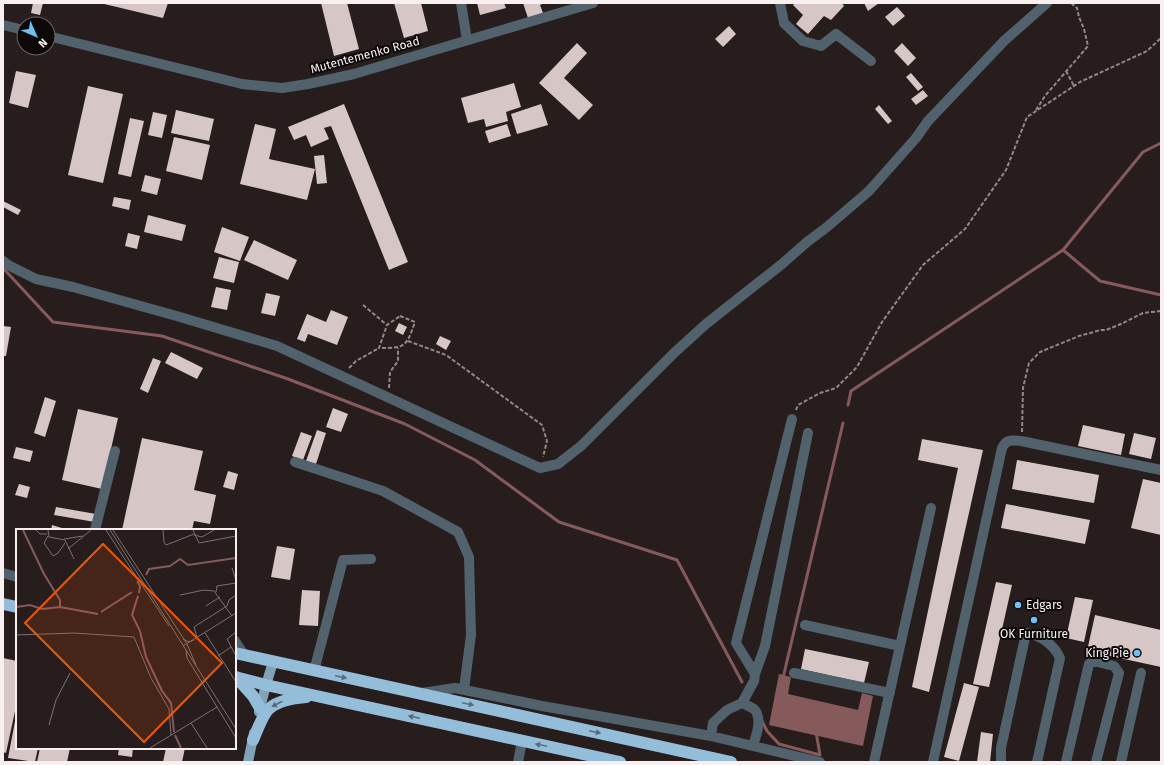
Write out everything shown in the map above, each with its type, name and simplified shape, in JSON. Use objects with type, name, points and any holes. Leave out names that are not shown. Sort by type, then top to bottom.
[{"type":"highway","points":[[3,604],[16,607]]},
{"type":"highway","points":[[239,654],[731,762]]},
{"type":"highway","points":[[236,677],[620,762]]},
{"type":"highway","points":[[236,678],[253,696],[260,708]]},
{"type":"highway","points":[[253,740],[267,710],[290,699],[315,695]]},
{"type":"main road","points":[[248,762],[260,708],[273,662]]},
{"type":"street","points":[[461,3],[468,40]]},
{"type":"street","name":"Mutentemenko Road","points":[[56,38],[242,84],[282,88],[354,74],[593,3]]},
{"type":"street","points":[[780,3],[784,23],[803,41],[821,46],[836,34],[871,61]]},
{"type":"street","points":[[3,261],[36,279],[73,287],[277,346],[540,468],[558,464],[581,446],[674,353],[706,324],[782,264],[806,242],[827,227],[869,191],[916,138],[928,121],[1005,40],[1047,3]]},
{"type":"street","points":[[3,25],[16,28]]},
{"type":"street","points":[[755,674],[736,643],[792,419]]},
{"type":"street","points":[[711,736],[713,723],[727,710],[742,703],[754,681],[765,646],[808,433]]},
{"type":"street","points":[[933,762],[1004,443],[1010,440],[1021,441],[1161,470]]},
{"type":"street","points":[[95,529],[115,451]]},
{"type":"street","points":[[296,462],[384,491],[458,532],[469,557],[471,635],[464,690]]},
{"type":"street","points":[[874,762],[931,508]]},
{"type":"street","points":[[314,670],[343,560],[371,559]]},
{"type":"street","points":[[3,574],[16,576]]},
{"type":"street","points":[[805,625],[900,646]]},
{"type":"street","points":[[1001,762],[1001,748],[1026,633],[1034,634],[1043,639],[1056,650],[1060,658],[1037,762]]},
{"type":"street","points":[[236,644],[239,654]]},
{"type":"street","points":[[1066,762],[1089,664],[1093,662],[1114,666],[1118,673],[1096,762]]},
{"type":"street","points":[[794,673],[890,693]]},
{"type":"street","points":[[1121,762],[1142,673]]},
{"type":"street","points":[[418,693],[455,688],[542,706],[711,736],[820,762]]},
{"type":"street","points":[[742,703],[754,709],[759,718],[753,746]]},
{"type":"street","points":[[518,762],[522,741]]},
{"type":"path","points":[[1035,111],[1045,96],[1088,46],[1077,8],[1071,3]]},
{"type":"path","points":[[792,419],[798,405],[820,393],[836,388],[857,367],[882,322],[923,266],[965,229],[1006,170],[1028,116],[1080,82],[1147,50],[1161,38]]},
{"type":"path","points":[[1066,71],[1074,86]]},
{"type":"path","points":[[363,305],[387,325]]},
{"type":"path","points":[[1021,441],[1023,388],[1029,363],[1040,352],[1079,336],[1111,328],[1143,313],[1161,311]]},
{"type":"path","points":[[341,376],[356,361],[379,348],[398,348],[408,341],[415,322],[400,316],[387,325],[379,348]]},
{"type":"path","points":[[408,341],[446,355],[542,425],[547,441],[540,468]]},
{"type":"path","points":[[388,397],[390,372],[398,361],[398,348]]},
{"type":"shaded area","points":[[779,674],[791,677],[788,694],[858,710],[862,693],[873,696],[863,746],[769,725]]},
{"type":"building","points":[[33,3],[43,3],[40,15],[31,13]]},
{"type":"building","points":[[100,3],[168,3],[163,18]]},
{"type":"building","points":[[321,3],[347,3],[359,49],[334,56]]},
{"type":"building","points":[[394,3],[421,3],[428,31],[404,38]]},
{"type":"building","points":[[477,3],[504,3],[506,8],[480,15]]},
{"type":"building","points":[[523,3],[544,3],[540,5],[543,13],[528,18]]},
{"type":"building","points":[[795,3],[842,3],[844,6],[831,20],[824,16],[808,34],[796,24],[803,15],[793,5]]},
{"type":"building","points":[[864,3],[879,3],[868,11]]},
{"type":"building","points":[[897,7],[905,16],[893,26],[885,17]]},
{"type":"building","points":[[729,26],[736,34],[723,47],[715,39]]},
{"type":"building","points":[[577,43],[587,53],[564,78],[593,105],[579,120],[539,83]]},
{"type":"building","points":[[902,43],[916,58],[908,66],[894,51]]},
{"type":"building","points":[[16,71],[36,75],[28,108],[9,103]]},
{"type":"building","points":[[911,73],[923,87],[918,91],[906,77]]},
{"type":"building","points":[[514,83],[521,107],[506,112],[508,121],[486,127],[484,119],[468,123],[461,98]]},
{"type":"building","points":[[88,86],[123,94],[103,183],[68,175]]},
{"type":"building","points":[[923,90],[928,96],[916,105],[911,99]]},
{"type":"building","points":[[344,104],[408,262],[389,270],[331,126],[324,128],[329,139],[311,147],[306,135],[294,140],[288,127]]},
{"type":"building","points":[[541,104],[548,125],[517,134],[511,114]]},
{"type":"building","points":[[879,105],[892,121],[888,124],[875,109]]},
{"type":"building","points":[[176,110],[214,119],[209,141],[171,133]]},
{"type":"building","points":[[153,112],[167,115],[162,138],[148,135]]},
{"type":"building","points":[[130,118],[144,121],[131,177],[118,174]]},
{"type":"building","points":[[255,124],[276,129],[269,159],[315,169],[307,200],[240,184]]},
{"type":"building","points":[[507,124],[511,136],[489,143],[485,131]]},
{"type":"building","points":[[174,137],[210,145],[202,180],[166,171]]},
{"type":"building","points":[[324,155],[327,183],[317,184],[314,156]]},
{"type":"building","points":[[145,175],[161,179],[157,195],[141,191]]},
{"type":"building","points":[[114,197],[131,200],[129,210],[112,206]]},
{"type":"building","points":[[3,201],[21,210],[18,215],[3,207]]},
{"type":"building","points":[[148,215],[186,225],[182,241],[144,232]]},
{"type":"building","points":[[222,227],[249,237],[240,261],[214,252]]},
{"type":"building","points":[[128,233],[140,236],[137,249],[125,246]]},
{"type":"building","points":[[254,240],[297,260],[288,280],[244,260]]},
{"type":"building","points":[[219,257],[239,262],[234,283],[213,278]]},
{"type":"building","points":[[216,287],[231,290],[227,310],[211,307]]},
{"type":"building","points":[[266,293],[280,296],[275,316],[261,313]]},
{"type":"building","points":[[331,310],[348,317],[337,345],[308,334],[305,342],[297,339],[307,314],[326,322]]},
{"type":"building","points":[[399,323],[407,327],[403,335],[395,331]]},
{"type":"building","points":[[3,326],[11,327],[6,356],[3,356]]},
{"type":"building","points":[[440,336],[451,341],[446,350],[436,344]]},
{"type":"building","points":[[171,352],[203,368],[197,379],[165,363]]},
{"type":"building","points":[[153,358],[161,361],[148,393],[140,389]]},
{"type":"building","points":[[45,397],[56,401],[45,437],[34,433]]},
{"type":"building","points":[[333,408],[348,414],[341,432],[326,427]]},
{"type":"building","points":[[78,409],[118,418],[102,489],[62,480]]},
{"type":"building","points":[[1083,425],[1125,434],[1121,455],[1078,446]]},
{"type":"building","points":[[317,430],[326,433],[316,464],[306,461]]},
{"type":"building","points":[[301,432],[312,436],[303,460],[292,456]]},
{"type":"building","points":[[1134,433],[1156,438],[1151,459],[1129,454]]},
{"type":"building","points":[[142,438],[203,451],[194,490],[216,495],[210,524],[194,521],[192,529],[122,529]]},
{"type":"building","points":[[922,439],[983,450],[929,692],[912,687],[958,468],[918,460]]},
{"type":"building","points":[[16,447],[33,451],[30,462],[13,458]]},
{"type":"building","points":[[1017,460],[1099,475],[1094,503],[1012,489]]},
{"type":"building","points":[[228,471],[238,474],[234,490],[223,487]]},
{"type":"building","points":[[1143,479],[1161,483],[1161,535],[1131,528]]},
{"type":"building","points":[[19,484],[30,487],[27,498],[15,495]]},
{"type":"building","points":[[1006,504],[1090,520],[1085,544],[1001,528]]},
{"type":"building","points":[[56,507],[96,514],[95,522],[54,515]]},
{"type":"building","points":[[52,525],[65,529],[51,529]]},
{"type":"building","points":[[277,546],[295,549],[290,580],[271,577]]},
{"type":"building","points":[[996,582],[1012,585],[989,687],[973,684]]},
{"type":"building","points":[[302,590],[320,591],[318,626],[299,625]]},
{"type":"building","points":[[1075,597],[1093,600],[1084,642],[1066,638]]},
{"type":"building","points":[[1095,615],[1161,630],[1161,667],[1087,651]]},
{"type":"building","points":[[805,649],[869,662],[864,683],[801,669]]},
{"type":"building","points":[[3,658],[16,661],[16,707],[6,753],[3,752]]},
{"type":"building","points":[[964,683],[979,687],[959,761],[944,757]]},
{"type":"building","points":[[16,716],[16,749],[38,749],[35,762],[8,758]]},
{"type":"building","points":[[981,732],[993,734],[990,762],[977,762]]},
{"type":"building","points":[[40,749],[70,749],[67,762],[37,762]]},
{"type":"building","points":[[119,749],[133,749],[132,757],[118,755]]},
{"type":"building","points":[[166,749],[185,749],[182,762],[163,762]]},
{"type":"waterway","points":[[848,405],[851,391],[1063,250],[1143,152],[1161,143]]},
{"type":"waterway","points":[[1063,250],[1100,281],[1161,295]]},
{"type":"waterway","points":[[3,268],[53,322],[162,336],[288,379],[405,424],[475,460],[559,522],[677,560],[742,682]]},
{"type":"waterway","points":[[783,678],[843,423]]},
{"type":"waterway","points":[[762,721],[767,731],[779,744],[820,755],[816,732]]},
{"type":"place","name":"Edgars","points":[[1018,605]]},
{"type":"place","name":"OK Furniture","points":[[1034,620]]},
{"type":"place","name":"King Pie","points":[[1137,653]]}]
